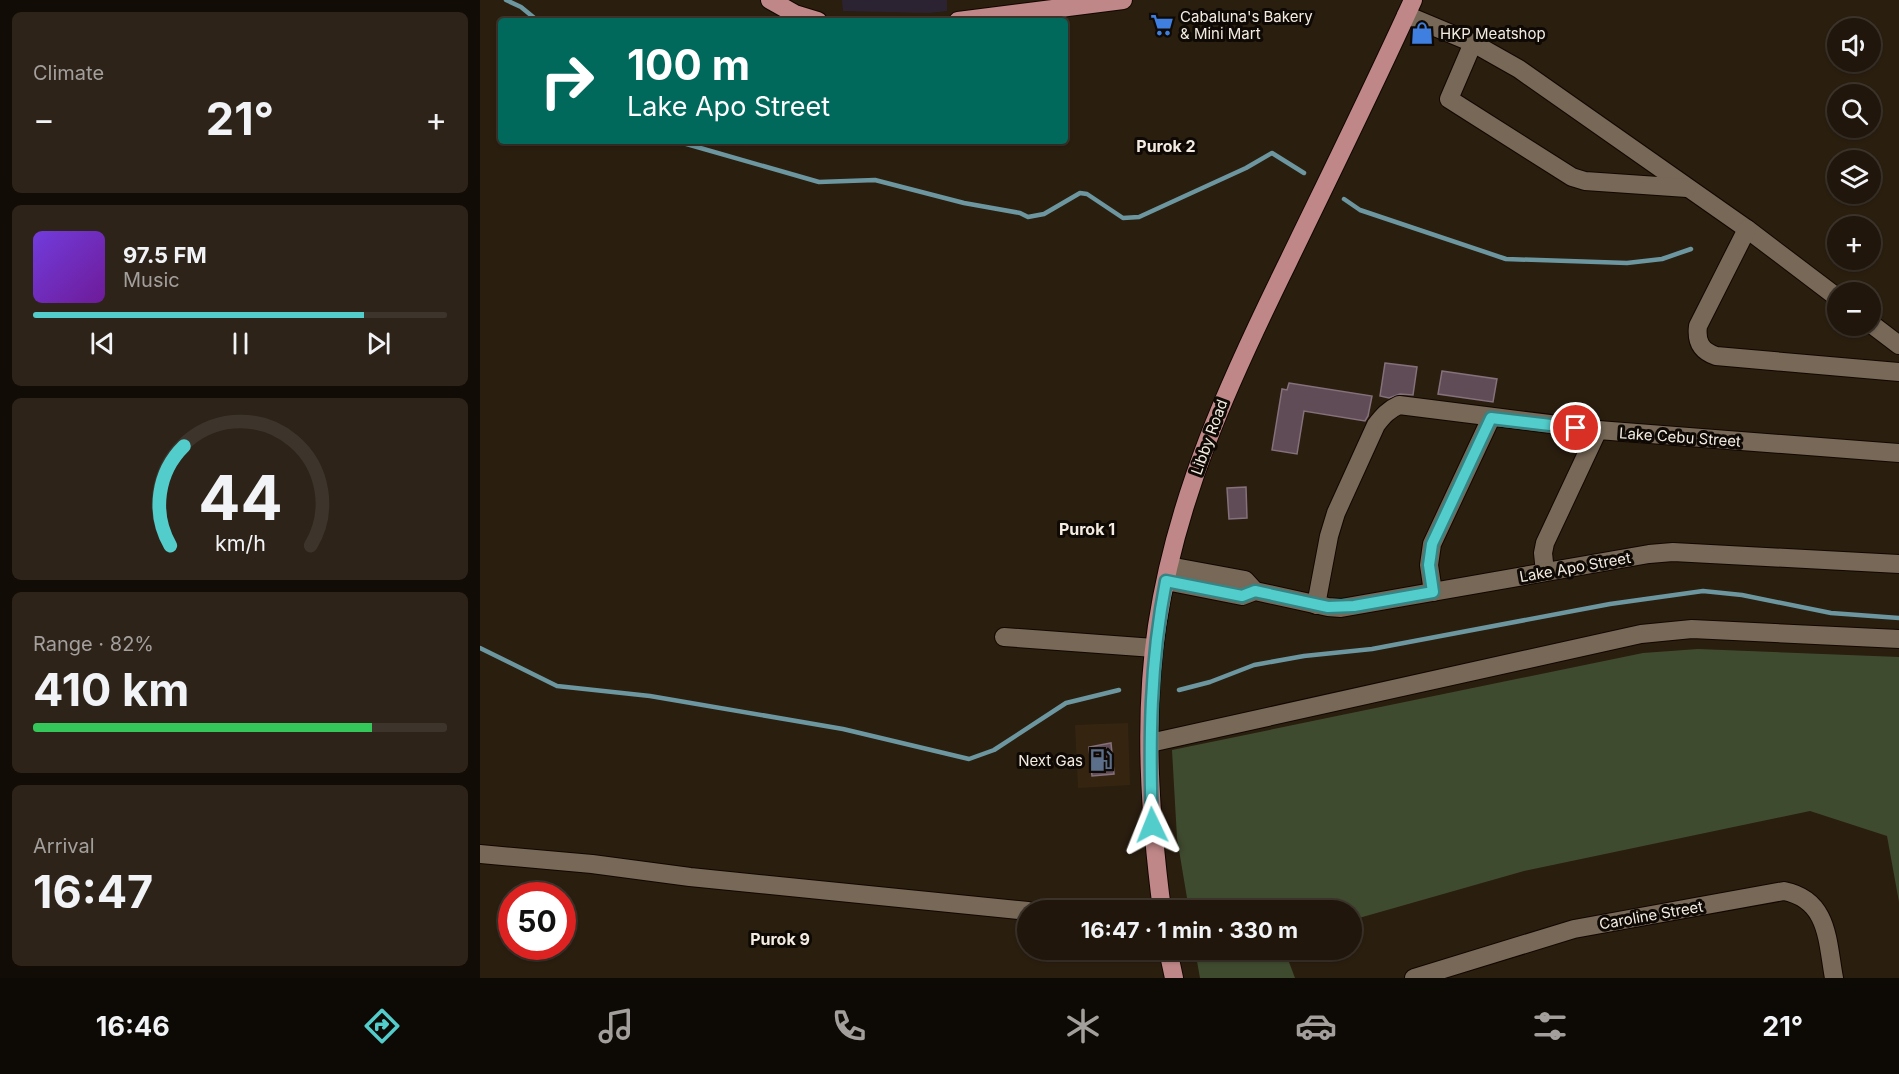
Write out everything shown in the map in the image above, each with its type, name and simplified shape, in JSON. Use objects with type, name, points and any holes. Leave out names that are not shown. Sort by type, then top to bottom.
[{"type":"main road","points":[[770,0],[795,14],[808,18]]},
{"type":"main road","points":[[982,18],[1123,0]]},
{"type":"main road","name":"Libby Road","points":[[1161,900],[1152,825],[1150,744],[1154,648],[1167,573],[1194,476],[1224,395],[1410,8]]},
{"type":"main road","points":[[1170,960],[1174,978]]},
{"type":"street","points":[[1410,8],[1519,69],[1747,229],[1827,290]]},
{"type":"street","points":[[1473,44],[1449,99],[1572,177],[1585,182],[1687,188]]},
{"type":"street","points":[[1747,229],[1698,326],[1697,335],[1706,353],[1716,356],[1899,372]]},
{"type":"street","points":[[1881,331],[1899,345]]},
{"type":"street","name":"Lake Cebu Street","points":[[1316,605],[1336,513],[1376,425],[1390,409],[1399,405],[1598,430],[1899,453]]},
{"type":"street","points":[[1433,592],[1429,565],[1432,544],[1491,418]]},
{"type":"street","points":[[1545,572],[1543,553],[1545,543],[1598,430]]},
{"type":"street","name":"Lake Apo Street","points":[[1167,573],[1245,580],[1255,591],[1316,605],[1341,608],[1649,554],[1673,552],[1899,564]]},
{"type":"street","points":[[1150,744],[1641,634],[1692,629],[1899,639]]},
{"type":"street","points":[[1004,638],[1154,648]]},
{"type":"street","points":[[480,854],[1017,910]]},
{"type":"street","name":"Caroline Street","points":[[1414,978],[1575,929],[1784,891],[1802,896],[1816,909],[1823,922],[1834,978]]},
{"type":"shaded area","points":[[842,0],[947,0],[947,11],[929,13],[843,11]]},
{"type":"shaded area","points":[[1128,723],[1130,785],[1078,788],[1075,725]]},
{"type":"green space","points":[[1698,649],[1899,657],[1899,902],[1887,836],[1810,811],[1524,871],[1362,917],[1362,900],[1187,900],[1177,838],[1172,750],[1643,653]]},
{"type":"green space","points":[[1197,960],[1291,960],[1289,962],[1295,978],[1200,978]]},
{"type":"building","points":[[1385,363],[1417,367],[1413,395],[1400,394],[1389,398],[1380,396]]},
{"type":"building","points":[[1442,371],[1497,379],[1493,402],[1438,394]]},
{"type":"building","points":[[1289,383],[1372,396],[1368,416],[1365,421],[1304,411],[1297,454],[1272,450],[1282,389],[1287,390]]},
{"type":"building","points":[[1246,487],[1247,518],[1229,519],[1227,488]]},
{"type":"building","name":"Next Gas","points":[[1111,743],[1114,774],[1092,776],[1089,747]]},
{"type":"waterway","points":[[506,0],[521,7],[534,18]]},
{"type":"waterway","points":[[686,144],[819,182],[875,180],[964,203],[1020,213],[1028,217],[1044,214],[1080,193],[1087,194],[1123,218],[1139,217],[1246,168],[1272,153],[1304,173]]},
{"type":"waterway","points":[[1344,199],[1360,210],[1506,259],[1627,263],[1662,259],[1691,249]]},
{"type":"waterway","points":[[1179,690],[1210,682],[1254,665],[1304,656],[1372,649],[1610,604],[1703,591],[1742,595],[1831,613],[1899,618]]},
{"type":"waterway","points":[[480,648],[557,686],[650,696],[843,729],[969,759],[994,750],[1066,703],[1119,690]]},
{"type":"place","name":"Cabaluna's Bakery & Mini Mart","points":[[1162,25]]},
{"type":"place","name":"HKP Meatshop","points":[[1422,33]]},
{"type":"place","name":"Next Gas","points":[[1101,760]]},
{"type":"district","name":"Purok 2","points":[[1166,146]]},
{"type":"district","name":"Purok 1","points":[[1087,529]]},
{"type":"district","name":"Purok 9","points":[[780,939]]},
{"type":"route","points":[[1152,825],[1150,709],[1154,648],[1166,581],[1242,596],[1255,591],[1341,608],[1433,592],[1429,565],[1432,544],[1491,418],[1576,428]]}]
